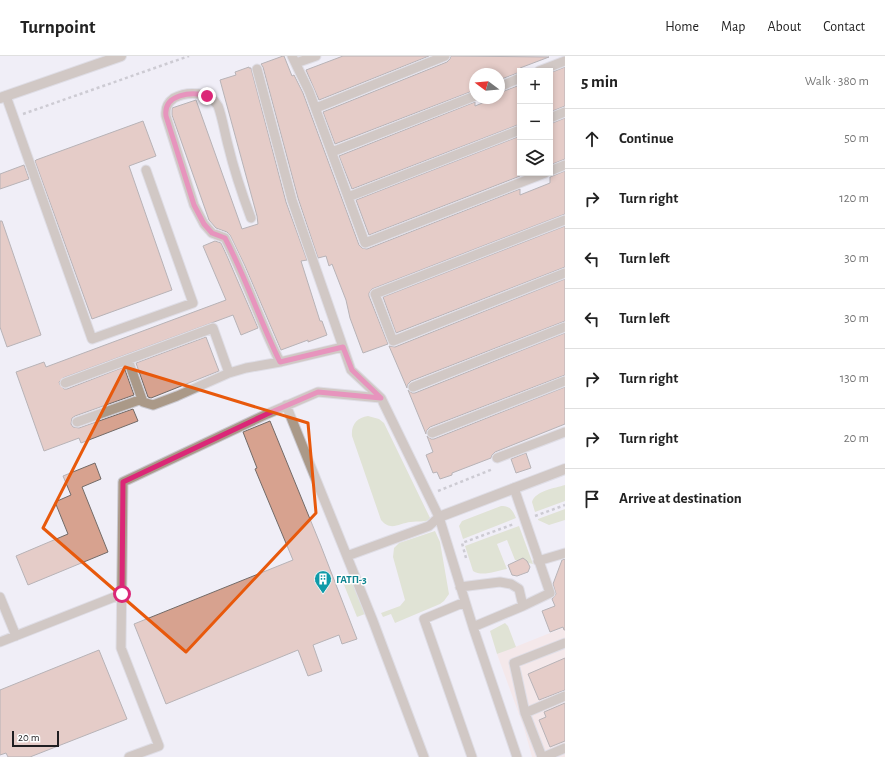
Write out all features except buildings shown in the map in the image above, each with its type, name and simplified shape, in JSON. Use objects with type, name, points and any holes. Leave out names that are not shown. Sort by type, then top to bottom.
[{"type":"street","points":[[3,97],[121,56]]},
{"type":"street","points":[[439,517],[565,469]]},
{"type":"lane","points":[[316,56],[294,60],[316,108],[365,243],[537,176]]},
{"type":"lane","points":[[316,108],[445,56]]},
{"type":"lane","points":[[547,68],[565,61]]},
{"type":"lane","points":[[257,69],[292,200],[343,347],[352,370],[381,398],[439,517],[460,587],[517,757]]},
{"type":"lane","points":[[505,84],[517,79]]},
{"type":"lane","points":[[251,218],[238,184],[217,106],[207,96],[200,93],[184,94],[174,99],[167,104],[166,116],[194,205],[204,224],[212,233],[225,238],[237,260],[271,344],[280,362]]},
{"type":"lane","points":[[3,97],[14,118],[92,339],[193,303],[146,170]]},
{"type":"lane","points":[[332,152],[469,98]]},
{"type":"lane","points":[[553,117],[565,112]]},
{"type":"lane","points":[[348,196],[517,131]]},
{"type":"lane","points":[[553,170],[565,165]]},
{"type":"lane","points":[[565,220],[375,294],[393,341],[565,273]]},
{"type":"lane","points":[[413,387],[565,327]]},
{"type":"lane","points":[[65,383],[213,328],[229,373]]},
{"type":"lane","points":[[128,360],[143,402],[153,405],[229,373],[343,347]]},
{"type":"lane","points":[[432,433],[565,381]]},
{"type":"lane","points":[[129,757],[159,746],[121,648],[123,482],[318,392],[381,398]]},
{"type":"lane","points":[[77,422],[142,398]]},
{"type":"lane","points":[[286,406],[347,556],[424,757]]},
{"type":"lane","points":[[497,458],[565,432]]},
{"type":"lane","points":[[473,627],[523,606],[550,592],[514,488]]},
{"type":"lane","points":[[347,556],[429,526],[439,517]]},
{"type":"lane","points":[[538,561],[565,553]]},
{"type":"lane","points":[[460,587],[500,582],[511,584],[518,589],[523,606]]},
{"type":"lane","points":[[0,642],[122,594]]},
{"type":"lane","points":[[0,597],[16,636]]},
{"type":"lane","points":[[465,602],[424,619],[472,757]]},
{"type":"lane","points":[[565,643],[514,663],[525,713],[543,757],[565,748]]},
{"type":"lane","points":[[525,713],[565,696]]},
{"type":"path","points":[[14,118],[189,56]]},
{"type":"path","points":[[428,494],[492,470],[497,458]]},
{"type":"highlighted area","points":[[125,367],[308,423],[316,513],[186,652],[43,528]]},
{"type":"shaded area","points":[[565,627],[565,757],[532,757],[524,728],[497,654]]},
{"type":"green space","points":[[368,416],[379,419],[384,423],[431,520],[388,526],[381,520],[352,436],[353,428],[356,422],[361,418]]},
{"type":"green space","points":[[565,485],[565,501],[535,512],[532,502],[537,495],[546,490]]},
{"type":"green space","points":[[501,506],[507,506],[516,518],[463,539],[459,526],[462,521]]},
{"type":"green space","points":[[565,509],[565,520],[549,525],[538,520],[538,519]]},
{"type":"green space","points":[[519,526],[533,564],[515,560],[507,540],[497,544],[507,569],[485,574],[473,571],[465,546]]},
{"type":"green space","points":[[435,531],[440,542],[449,594],[440,604],[395,623],[391,614],[383,617],[381,613],[400,606],[405,600],[393,557],[394,548],[399,543]]},
{"type":"green space","points":[[350,577],[365,614],[357,617],[342,580]]},
{"type":"green space","points":[[505,623],[508,626],[516,647],[497,654],[490,631]]},
{"type":"place","name":"ГАТП-3","points":[[323,594]]},
{"type":"route","points":[[122,594],[123,482],[267,414],[318,392],[381,398],[352,370],[343,347],[316,352],[280,362],[271,344],[237,260],[225,238],[212,233],[204,224],[194,205],[166,116],[167,104],[184,94],[200,93],[207,96]]}]
